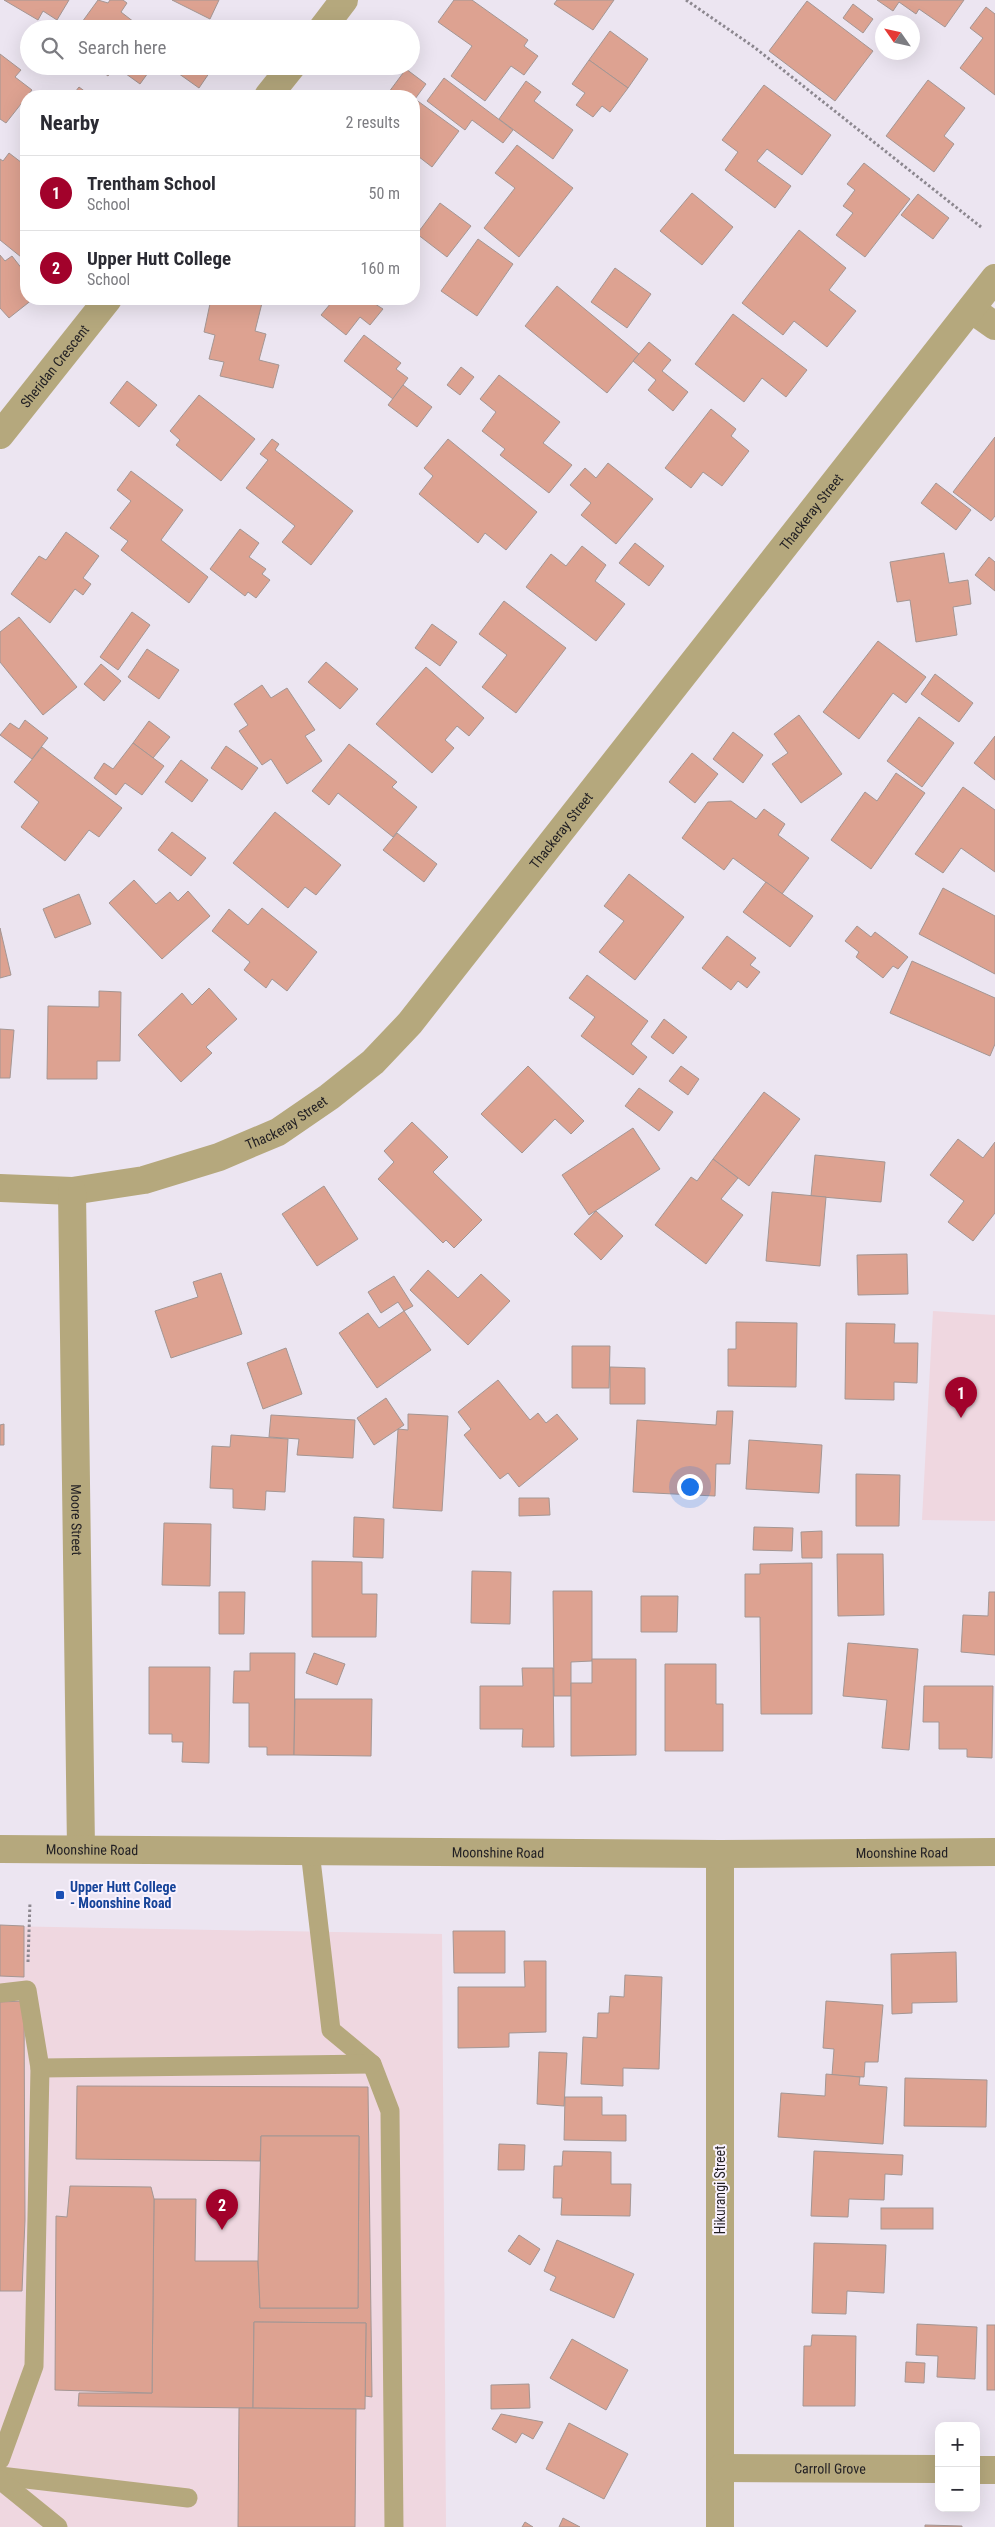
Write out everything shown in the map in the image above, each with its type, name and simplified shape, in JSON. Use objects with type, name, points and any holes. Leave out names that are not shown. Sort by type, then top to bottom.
[{"type":"street","points":[[329,20],[344,0]]},
{"type":"street","points":[[273,90],[285,75]]},
{"type":"street","name":"Thackeray Street","points":[[0,1188],[72,1191],[144,1180],[218,1157],[278,1132],[330,1097],[373,1062],[410,1023],[995,278]]},
{"type":"street","name":"Sheridan Crescent","points":[[0,435],[103,305]]},
{"type":"street","points":[[971,308],[995,326]]},
{"type":"street","name":"Moore Street","points":[[72,1191],[81,1849]]},
{"type":"street","name":"Moonshine Road","points":[[0,1849],[720,1854],[995,1852]]},
{"type":"street","name":"Hikurangi Street","points":[[720,1854],[720,2527]]},
{"type":"street","name":"Carroll Grove","points":[[721,2468],[935,2469]]},
{"type":"street","points":[[980,2470],[995,2470]]},
{"type":"lane","points":[[310,1852],[331,2030],[372,2064],[390,2111],[394,2527]]},
{"type":"lane","points":[[0,1993],[27,1990],[40,2068],[34,2366],[0,2460]]},
{"type":"lane","points":[[40,2068],[372,2064]]},
{"type":"lane","points":[[0,2476],[188,2498]]},
{"type":"lane","points":[[0,2480],[58,2527]]},
{"type":"path","points":[[686,0],[754,47],[981,227]]},
{"type":"path","points":[[27,1990],[30,1902]]},
{"type":"shaded area","points":[[933,1311],[995,1315],[995,1521],[922,1520]]},
{"type":"shaded area","points":[[0,1926],[442,1934],[446,2527],[0,2527]]},
{"type":"building","points":[[4,0],[69,0],[57,20],[43,11],[38,20]]},
{"type":"building","points":[[98,0],[108,3],[110,0],[123,0],[127,3],[121,12],[131,20],[84,20]]},
{"type":"building","points":[[172,0],[219,0],[210,19]]},
{"type":"building","points":[[454,0],[472,0],[528,40],[524,46],[538,56],[524,75],[511,66],[485,101],[451,76],[472,46],[438,22]]},
{"type":"building","points":[[557,0],[614,0],[593,30],[554,4]]},
{"type":"building","points":[[877,0],[964,0],[945,27],[919,9],[916,14],[899,2],[893,11]]},
{"type":"building","points":[[807,1],[873,51],[835,101],[769,51]]},
{"type":"building","points":[[853,4],[873,19],[863,33],[843,18]]},
{"type":"building","points":[[986,7],[995,14],[995,95],[960,68],[983,38],[970,28]]},
{"type":"building","points":[[610,31],[648,59],[628,88],[589,60]]},
{"type":"building","points":[[0,54],[20,69],[15,77],[32,90],[20,90],[20,105],[6,123],[0,119]]},
{"type":"building","points":[[589,60],[628,88],[610,112],[602,106],[593,117],[576,105],[585,93],[572,84]]},
{"type":"building","points":[[128,75],[146,75],[140,84]]},
{"type":"building","points":[[181,75],[208,75],[199,88]]},
{"type":"building","points":[[402,75],[414,75],[426,84],[420,92],[420,90],[390,90]]},
{"type":"building","points":[[444,78],[513,130],[503,143],[472,120],[465,130],[427,101]]},
{"type":"building","points":[[928,80],[965,108],[944,136],[954,144],[934,172],[886,136]]},
{"type":"building","points":[[526,81],[541,92],[534,101],[573,130],[553,159],[499,119]]},
{"type":"building","points":[[764,85],[831,135],[802,175],[767,149],[757,161],[791,186],[775,208],[725,170],[738,152],[722,140]]},
{"type":"building","points":[[420,103],[459,131],[432,167],[420,158]]},
{"type":"building","points":[[517,145],[573,188],[519,257],[484,228],[515,188],[495,173]]},
{"type":"building","points":[[9,153],[20,161],[20,256],[0,240],[0,159],[3,161]]},
{"type":"building","points":[[864,163],[910,199],[865,257],[836,235],[853,213],[843,206],[855,190],[847,184]]},
{"type":"building","points":[[692,193],[733,227],[702,265],[660,231]]},
{"type":"building","points":[[918,194],[949,218],[933,239],[901,215]]},
{"type":"building","points":[[440,203],[471,226],[447,257],[420,236],[420,230]]},
{"type":"building","points":[[799,230],[846,268],[829,290],[856,311],[827,347],[794,321],[783,335],[742,303]]},
{"type":"building","points":[[478,239],[513,264],[477,316],[441,291]]},
{"type":"building","points":[[0,255],[5,261],[12,256],[20,266],[20,305],[25,305],[9,318],[0,308]]},
{"type":"building","points":[[615,268],[651,294],[627,328],[591,302]]},
{"type":"building","points":[[557,286],[639,354],[607,393],[525,326]]},
{"type":"building","points":[[210,305],[262,305],[255,331],[266,334],[259,360],[279,365],[273,388],[220,376],[224,362],[209,359],[215,335],[204,332]]},
{"type":"building","points":[[329,305],[377,305],[383,309],[370,325],[360,317],[346,335],[321,315]]},
{"type":"building","points":[[733,314],[807,370],[786,397],[762,378],[744,402],[695,364]]},
{"type":"building","points":[[364,335],[401,363],[396,369],[408,378],[393,399],[344,361]]},
{"type":"building","points":[[649,342],[671,360],[662,371],[688,392],[673,411],[648,390],[656,380],[633,361]]},
{"type":"building","points":[[461,367],[474,377],[460,395],[447,385]]},
{"type":"building","points":[[499,375],[560,422],[543,443],[572,465],[549,493],[500,455],[505,449],[482,431],[496,412],[480,399]]},
{"type":"building","points":[[127,381],[157,405],[139,427],[110,403]]},
{"type":"building","points":[[403,385],[432,407],[417,427],[388,405]]},
{"type":"building","points":[[199,395],[255,439],[221,481],[176,445],[180,440],[170,431]]},
{"type":"building","points":[[711,409],[736,429],[731,436],[749,451],[722,486],[703,472],[691,488],[665,468]]},
{"type":"building","points":[[995,437],[995,516],[991,521],[953,492]]},
{"type":"building","points":[[272,439],[279,444],[275,450],[353,511],[311,565],[282,542],[295,526],[246,488],[268,460],[260,454]]},
{"type":"building","points":[[448,439],[537,512],[506,550],[485,533],[478,543],[419,494],[433,476],[424,468]]},
{"type":"building","points":[[608,463],[653,499],[616,544],[581,515],[591,503],[570,485],[585,468],[596,478]]},
{"type":"building","points":[[131,471],[183,510],[161,540],[208,577],[189,603],[121,550],[128,541],[110,528],[131,501],[117,490]]},
{"type":"building","points":[[936,483],[971,510],[956,530],[921,503]]},
{"type":"building","points":[[240,529],[259,543],[249,557],[266,569],[262,574],[270,580],[256,598],[248,592],[245,596],[210,569]]},
{"type":"building","points":[[66,532],[99,556],[83,578],[91,584],[83,595],[75,589],[50,623],[11,594],[39,556],[46,560]]},
{"type":"building","points":[[635,543],[664,566],[649,586],[619,563]]},
{"type":"building","points":[[582,546],[606,565],[595,581],[625,604],[596,641],[526,587],[551,554],[566,566]]},
{"type":"building","points":[[944,553],[949,583],[968,580],[971,604],[953,607],[957,635],[916,642],[910,600],[897,602],[890,562]]},
{"type":"building","points":[[989,557],[995,562],[995,591],[975,575]]},
{"type":"building","points":[[504,601],[566,648],[516,713],[482,687],[507,655],[479,634]]},
{"type":"building","points":[[132,612],[150,625],[118,670],[100,657]]},
{"type":"building","points":[[19,617],[77,687],[43,715],[0,662],[0,632]]},
{"type":"building","points":[[432,624],[457,642],[440,666],[415,648]]},
{"type":"building","points":[[878,641],[926,677],[906,703],[893,693],[859,739],[823,712]]},
{"type":"building","points":[[147,649],[179,670],[159,699],[128,677]]},
{"type":"building","points":[[326,662],[358,689],[340,709],[308,682]]},
{"type":"building","points":[[101,664],[121,681],[104,701],[84,684]]},
{"type":"building","points":[[426,667],[484,718],[469,736],[457,726],[445,740],[454,748],[432,773],[376,724]]},
{"type":"building","points":[[935,674],[973,703],[959,722],[921,694]]},
{"type":"building","points":[[262,685],[271,698],[287,688],[315,730],[305,736],[322,761],[287,784],[271,759],[262,765],[239,731],[248,725],[234,704]]},
{"type":"building","points":[[799,715],[842,774],[801,803],[772,764],[788,753],[774,734]]},
{"type":"building","points":[[919,717],[954,743],[922,787],[887,761]]},
{"type":"building","points":[[25,720],[48,738],[32,759],[0,735],[10,723],[19,729]]},
{"type":"building","points":[[149,721],[170,737],[153,758],[133,743]]},
{"type":"building","points":[[733,732],[763,755],[743,783],[713,759]]},
{"type":"building","points":[[995,736],[995,780],[974,763]]},
{"type":"building","points":[[133,743],[164,766],[142,795],[125,783],[116,795],[94,778],[104,763],[113,769]]},
{"type":"building","points":[[349,744],[397,782],[392,787],[417,807],[393,837],[338,793],[329,805],[312,791]]},
{"type":"building","points":[[226,746],[258,768],[242,790],[211,768]]},
{"type":"building","points":[[42,747],[122,808],[99,837],[89,830],[65,861],[21,827],[39,802],[14,782]]},
{"type":"building","points":[[692,753],[718,774],[695,803],[669,782]]},
{"type":"building","points":[[181,760],[208,780],[192,802],[165,782]]},
{"type":"building","points":[[896,773],[925,793],[871,869],[831,840],[865,792],[877,801]]},
{"type":"building","points":[[963,787],[995,810],[995,872],[961,848],[943,873],[915,854]]},
{"type":"building","points":[[731,801],[756,819],[764,809],[785,824],[778,835],[809,858],[782,894],[733,858],[724,870],[682,838],[708,802]]},
{"type":"building","points":[[275,812],[341,865],[316,895],[305,887],[288,908],[233,863]]},
{"type":"building","points":[[172,832],[206,858],[191,876],[158,850]]},
{"type":"building","points":[[397,833],[437,864],[424,882],[383,850]]},
{"type":"building","points":[[629,874],[684,917],[635,980],[599,952],[624,921],[604,906]]},
{"type":"building","points":[[134,880],[156,904],[170,892],[178,901],[188,891],[210,916],[162,959],[109,903]]},
{"type":"building","points":[[766,882],[813,916],[790,947],[743,912]]},
{"type":"building","points":[[943,888],[995,916],[995,974],[919,934]]},
{"type":"building","points":[[79,894],[91,924],[55,938],[43,909]]},
{"type":"building","points":[[262,908],[317,952],[287,991],[272,979],[266,988],[244,970],[250,962],[212,931],[229,909],[248,925]]},
{"type":"building","points":[[857,926],[871,937],[875,932],[908,957],[898,969],[893,966],[883,978],[856,957],[859,952],[845,941]]},
{"type":"building","points":[[0,928],[11,975],[0,978]]},
{"type":"building","points":[[727,936],[756,958],[750,965],[760,972],[747,988],[738,981],[731,990],[702,968]]},
{"type":"building","points":[[912,961],[995,998],[995,1044],[990,1056],[890,1013]]},
{"type":"building","points":[[587,975],[648,1021],[631,1044],[647,1057],[633,1075],[581,1036],[595,1017],[569,998]]},
{"type":"building","points":[[209,988],[237,1019],[206,1047],[212,1053],[181,1082],[138,1035],[182,993],[192,1005]]},
{"type":"building","points":[[99,991],[121,992],[120,1061],[97,1061],[97,1079],[47,1079],[48,1006],[99,1007]]},
{"type":"building","points":[[664,1019],[687,1037],[673,1054],[651,1037]]},
{"type":"building","points":[[0,1029],[14,1030],[10,1078],[0,1078]]},
{"type":"building","points":[[528,1066],[584,1121],[571,1134],[555,1119],[522,1153],[481,1114]]},
{"type":"building","points":[[681,1066],[699,1079],[688,1095],[669,1081]]},
{"type":"building","points":[[639,1088],[673,1112],[659,1131],[625,1106]]},
{"type":"building","points":[[764,1092],[800,1119],[749,1186],[713,1159]]},
{"type":"building","points":[[412,1122],[448,1157],[433,1172],[482,1220],[454,1248],[446,1240],[443,1243],[378,1179],[394,1162],[384,1151]]},
{"type":"building","points":[[633,1128],[660,1169],[589,1215],[562,1175]]},
{"type":"building","points":[[958,1139],[983,1158],[995,1142],[995,1213],[973,1241],[948,1222],[964,1201],[930,1175]]},
{"type":"building","points":[[815,1155],[885,1162],[881,1202],[811,1196]]},
{"type":"building","points":[[713,1159],[738,1178],[721,1199],[743,1215],[706,1264],[655,1225],[691,1177],[697,1181]]},
{"type":"building","points":[[324,1186],[358,1239],[317,1266],[282,1214]]},
{"type":"building","points":[[772,1192],[826,1197],[820,1266],[766,1261]]},
{"type":"building","points":[[596,1211],[623,1236],[601,1260],[574,1234]]},
{"type":"building","points":[[907,1254],[908,1294],[858,1295],[857,1255]]},
{"type":"building","points":[[428,1270],[458,1298],[481,1274],[510,1301],[468,1345],[410,1290]]},
{"type":"building","points":[[221,1273],[242,1334],[171,1358],[155,1311],[198,1297],[193,1282]]},
{"type":"building","points":[[394,1276],[413,1306],[404,1311],[398,1302],[381,1313],[368,1292]]},
{"type":"building","points":[[404,1311],[431,1350],[377,1388],[339,1333],[368,1313],[379,1328]]},
{"type":"building","points":[[736,1322],[797,1323],[796,1387],[728,1386],[728,1349],[736,1349]]},
{"type":"building","points":[[846,1323],[895,1324],[894,1343],[918,1343],[917,1383],[894,1382],[894,1400],[845,1399]]},
{"type":"building","points":[[572,1346],[610,1346],[609,1388],[572,1388]]},
{"type":"building","points":[[286,1348],[302,1394],[263,1409],[247,1363]]},
{"type":"building","points":[[610,1367],[645,1368],[645,1404],[610,1404]]},
{"type":"building","points":[[498,1380],[530,1420],[538,1413],[546,1423],[557,1414],[578,1439],[519,1487],[508,1473],[500,1479],[464,1435],[471,1429],[458,1412]]},
{"type":"building","points":[[386,1398],[404,1425],[374,1445],[357,1418]]},
{"type":"building","points":[[717,1411],[733,1411],[730,1464],[716,1464],[715,1496],[633,1492],[637,1420],[716,1425]]},
{"type":"building","points":[[408,1414],[448,1416],[442,1511],[393,1508],[398,1429],[408,1430]]},
{"type":"building","points":[[271,1415],[355,1420],[353,1458],[297,1455],[299,1439],[269,1437]]},
{"type":"building","points":[[4,1424],[4,1445],[0,1445],[0,1425]]},
{"type":"building","points":[[231,1435],[288,1439],[285,1492],[266,1491],[265,1510],[233,1508],[233,1489],[210,1488],[212,1446],[230,1447]]},
{"type":"building","points":[[749,1440],[822,1445],[819,1493],[746,1489]]},
{"type":"building","points":[[856,1474],[900,1475],[899,1526],[856,1526]]},
{"type":"building","points":[[519,1498],[549,1498],[550,1515],[519,1516]]},
{"type":"building","points":[[354,1517],[384,1519],[383,1558],[353,1557]]},
{"type":"building","points":[[164,1523],[211,1524],[210,1586],[162,1585]]},
{"type":"building","points":[[754,1527],[793,1528],[792,1551],[753,1550]]},
{"type":"building","points":[[822,1531],[822,1558],[802,1558],[801,1532]]},
{"type":"building","points":[[837,1554],[883,1554],[884,1615],[838,1616]]},
{"type":"building","points":[[312,1561],[362,1562],[362,1594],[377,1594],[376,1637],[312,1637]]},
{"type":"building","points":[[812,1563],[812,1714],[761,1714],[760,1617],[745,1617],[745,1574],[760,1574],[760,1564]]},
{"type":"building","points":[[472,1571],[511,1572],[510,1624],[471,1623]]},
{"type":"building","points":[[553,1591],[592,1591],[592,1661],[571,1662],[571,1696],[554,1696]]},
{"type":"building","points":[[219,1592],[245,1592],[244,1634],[219,1634]]},
{"type":"building","points":[[989,1592],[995,1592],[995,1655],[961,1652],[963,1615],[988,1616]]},
{"type":"building","points":[[641,1596],[678,1596],[677,1632],[641,1632]]},
{"type":"building","points":[[848,1643],[918,1649],[909,1750],[882,1748],[887,1700],[843,1696]]},
{"type":"building","points":[[250,1653],[295,1653],[294,1755],[267,1755],[267,1747],[249,1747],[249,1703],[233,1703],[234,1671],[250,1671]]},
{"type":"building","points":[[314,1653],[345,1664],[337,1685],[306,1673]]},
{"type":"building","points":[[592,1659],[636,1659],[636,1755],[571,1756],[571,1683],[592,1683]]},
{"type":"building","points":[[665,1664],[716,1664],[716,1704],[723,1704],[723,1751],[665,1751]]},
{"type":"building","points":[[149,1667],[210,1667],[209,1763],[182,1762],[183,1742],[172,1742],[172,1734],[149,1734]]},
{"type":"building","points":[[522,1668],[553,1668],[554,1747],[522,1747],[523,1729],[480,1729],[480,1686],[523,1686]]},
{"type":"building","points":[[924,1686],[993,1686],[992,1758],[967,1757],[967,1749],[939,1749],[939,1722],[923,1722]]},
{"type":"building","points":[[295,1699],[372,1699],[371,1756],[294,1755]]},
{"type":"building","points":[[0,1925],[24,1926],[24,1977],[0,1976]]},
{"type":"building","points":[[453,1931],[505,1931],[505,1973],[454,1973]]},
{"type":"building","points":[[956,1952],[957,2002],[912,2003],[912,2013],[892,2014],[891,1954]]},
{"type":"building","points":[[524,1961],[546,1961],[546,2032],[509,2033],[509,2047],[458,2048],[458,1987],[525,1987]]},
{"type":"building","points":[[625,1975],[662,1977],[659,2069],[623,2068],[623,2086],[581,2084],[583,2037],[597,2038],[598,2013],[609,2013],[610,1996],[624,1997]]},
{"type":"building","points":[[24,2001],[25,2220],[22,2291],[0,2291],[0,2002]]},
{"type":"building","points":[[826,2001],[883,2005],[878,2062],[865,2062],[864,2077],[832,2075],[834,2049],[823,2048]]},
{"type":"building","points":[[539,2052],[567,2053],[564,2106],[537,2104]]},
{"type":"building","points":[[826,2074],[860,2077],[859,2085],[887,2087],[883,2144],[778,2137],[781,2093],[825,2096]]},
{"type":"building","points":[[905,2078],[987,2080],[986,2127],[904,2126]]},
{"type":"building","points":[[77,2086],[368,2087],[372,2397],[365,2396],[366,2323],[254,2322],[253,2408],[78,2406],[79,2393],[152,2393],[154,2199],[196,2199],[195,2261],[258,2261],[260,2308],[358,2308],[359,2136],[261,2136],[260,2161],[76,2159]]},
{"type":"building","points":[[565,2097],[602,2097],[602,2115],[626,2115],[626,2141],[564,2140]]},
{"type":"building","points":[[261,2136],[359,2136],[358,2308],[260,2308],[258,2261]]},
{"type":"building","points":[[499,2144],[525,2145],[524,2170],[498,2170]]},
{"type":"building","points":[[563,2151],[611,2152],[611,2184],[631,2184],[630,2216],[561,2215],[562,2198],[553,2198],[554,2166],[562,2166]]},
{"type":"building","points":[[814,2151],[903,2155],[902,2175],[885,2174],[884,2200],[849,2199],[848,2217],[811,2216]]},
{"type":"building","points":[[70,2186],[151,2187],[154,2199],[152,2393],[55,2390],[56,2216],[67,2217]]},
{"type":"building","points":[[881,2208],[933,2208],[933,2229],[881,2229]]},
{"type":"building","points":[[519,2235],[540,2249],[530,2265],[508,2251]]},
{"type":"building","points":[[557,2240],[634,2274],[614,2318],[550,2290],[556,2277],[544,2271]]},
{"type":"building","points":[[814,2243],[886,2245],[884,2293],[847,2291],[846,2314],[812,2313]]},
{"type":"building","points":[[254,2322],[366,2323],[365,2409],[253,2408]]},
{"type":"building","points":[[917,2324],[977,2327],[975,2379],[937,2377],[938,2356],[916,2355]]},
{"type":"building","points":[[987,2325],[995,2325],[995,2390],[987,2390]]},
{"type":"building","points":[[812,2335],[856,2336],[855,2406],[803,2406],[804,2346],[811,2346]]},
{"type":"building","points":[[572,2339],[628,2370],[606,2410],[550,2378]]},
{"type":"building","points":[[906,2362],[925,2363],[924,2383],[905,2382]]},
{"type":"building","points":[[529,2384],[530,2408],[491,2409],[491,2385]]},
{"type":"building","points":[[239,2408],[356,2409],[355,2527],[238,2527]]},
{"type":"building","points":[[501,2414],[543,2422],[533,2439],[522,2433],[516,2443],[492,2429]]},
{"type":"building","points":[[569,2423],[628,2454],[604,2499],[546,2469]]},
{"type":"building","points":[[563,2518],[580,2527],[559,2527]]},
{"type":"building","points":[[525,2522],[533,2527],[522,2527]]},
{"type":"building","points":[[925,2525],[962,2526],[962,2527],[925,2527]]},
{"type":"place","name":"Trentham School","points":[[961,1418]]},
{"type":"place","name":"Upper Hutt College - Moonshine Road","points":[[60,1895]]},
{"type":"place","name":"Upper Hutt College","points":[[222,2230]]}]
